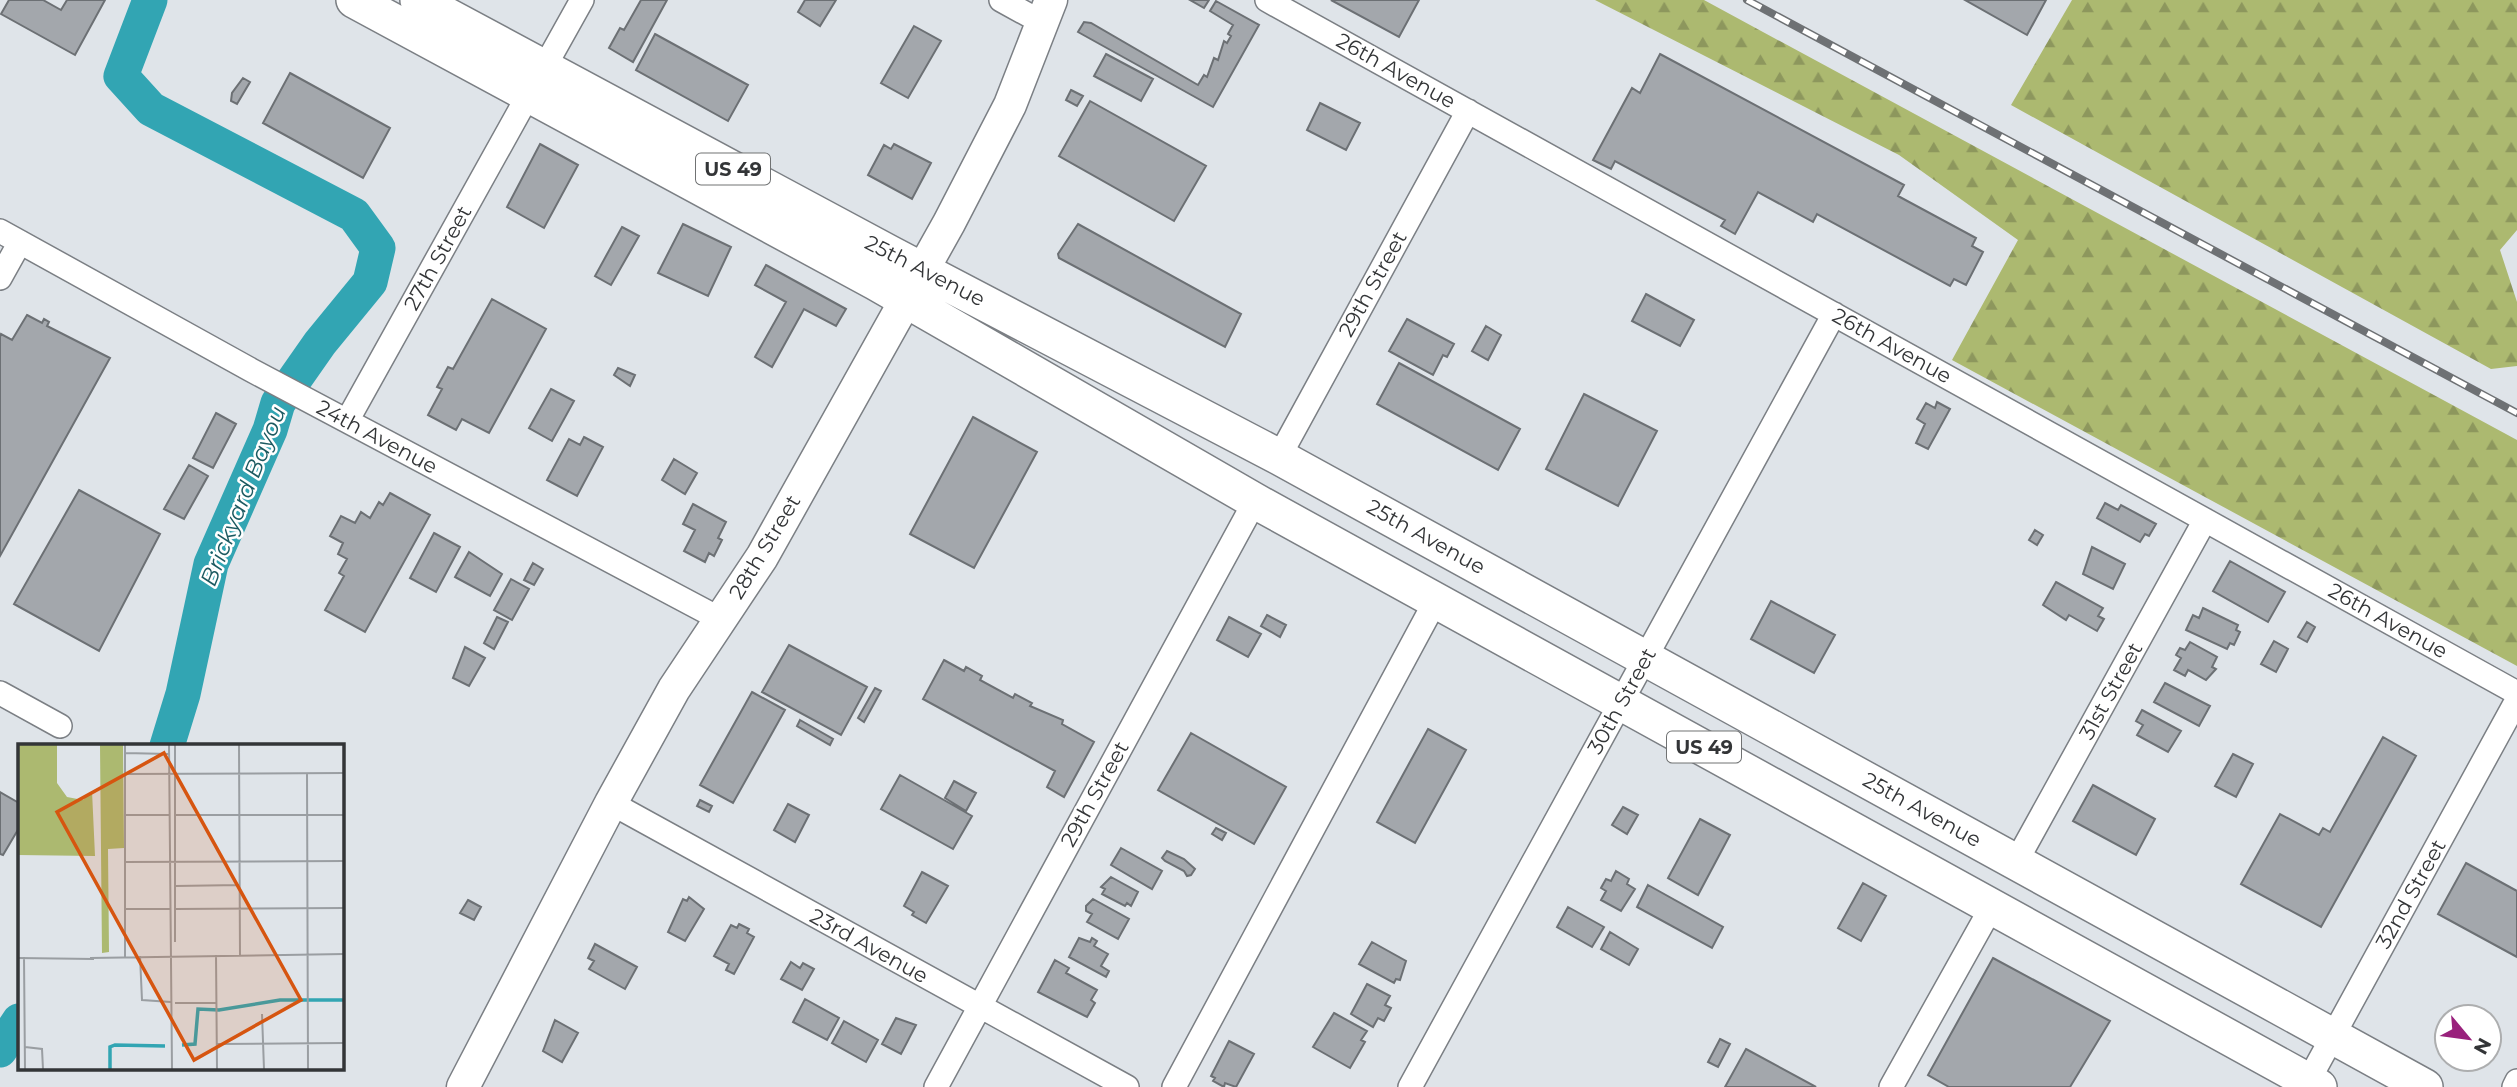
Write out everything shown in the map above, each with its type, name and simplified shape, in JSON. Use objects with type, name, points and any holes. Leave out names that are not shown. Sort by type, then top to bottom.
[{"type":"main road","name":"25th Avenue","points":[[354,0],[536,81],[922,269],[1279,457],[2425,1087]]},
{"type":"main road","name":"25th Avenue","points":[[418,0],[536,81],[905,299],[1255,501],[1622,701],[2311,1085]]},
{"type":"main road","name":"28th Street","points":[[464,1087],[611,803],[674,690],[762,557],[922,269],[1010,105],[1047,12]]},
{"type":"street","name":"27th Street","points":[[338,416],[582,0]]},
{"type":"street","points":[[1001,0],[1047,12]]},
{"type":"street","name":"26th Avenue","points":[[1268,0],[2517,693]]},
{"type":"street","name":"29th Street","points":[[1279,457],[1468,111]]},
{"type":"street","points":[[0,278],[10,236]]},
{"type":"street","name":"24th Avenue","points":[[10,236],[251,370],[720,618]]},
{"type":"street","name":"30th Street","points":[[1410,1087],[1834,314]]},
{"type":"street","name":"29th Street","points":[[936,1087],[1255,501]]},
{"type":"street","name":"31st Street","points":[[2016,862],[2205,520]]},
{"type":"street","points":[[1174,1087],[1436,600]]},
{"type":"street","points":[[0,693],[60,726]]},
{"type":"street","name":"32nd Street","points":[[2311,1085],[2333,1036],[2517,700]]},
{"type":"street","name":"23rd Avenue","points":[[611,803],[1127,1087]]},
{"type":"street","points":[[1891,1087],[1991,908]]},
{"type":"street","points":[[2514,1087],[2517,1081]]},
{"type":"green space","points":[[1595,0],[1704,0],[2517,440],[2517,666],[1952,360],[2018,240],[1899,155]]},
{"type":"green space","points":[[2072,0],[2517,0],[2517,230],[2500,250],[2517,302],[2517,366],[2491,369],[2011,105]]},
{"type":"building","points":[[9,0],[43,0],[61,10],[67,0],[105,0],[75,55],[1,14]]},
{"type":"building","points":[[641,0],[667,0],[633,62],[609,48],[620,28],[624,30]]},
{"type":"building","points":[[805,0],[836,0],[820,26],[798,12]]},
{"type":"building","points":[[1190,0],[1209,0],[1204,8]]},
{"type":"building","points":[[1331,0],[1419,0],[1399,37]]},
{"type":"building","points":[[1965,0],[2046,0],[2027,35]]},
{"type":"building","points":[[1216,1],[1259,25],[1213,107],[1078,32],[1084,22],[1091,23],[1198,85],[1204,75],[1207,77],[1214,58],[1218,60],[1224,41],[1227,43],[1231,36],[1228,34],[1233,25],[1210,11]]},
{"type":"building","points":[[914,26],[941,41],[908,98],[881,83]]},
{"type":"building","points":[[655,34],[748,85],[728,121],[636,70]]},
{"type":"building","points":[[1106,54],[1153,79],[1141,101],[1094,76]]},
{"type":"building","points":[[1660,54],[1904,185],[1898,196],[1976,238],[1972,246],[1983,252],[1966,285],[1954,279],[1950,286],[1817,214],[1813,222],[1758,192],[1735,234],[1721,226],[1725,220],[1615,161],[1611,169],[1593,160],[1632,88],[1640,93]]},
{"type":"building","points":[[290,73],[390,128],[363,178],[263,123]]},
{"type":"building","points":[[243,78],[250,82],[237,104],[231,101],[232,93]]},
{"type":"building","points":[[1071,90],[1083,96],[1077,106],[1066,100]]},
{"type":"building","points":[[1090,101],[1206,166],[1174,221],[1059,156]]},
{"type":"building","points":[[1320,103],[1360,123],[1346,150],[1307,130]]},
{"type":"building","points":[[540,144],[578,165],[544,228],[507,207]]},
{"type":"building","points":[[894,144],[931,163],[912,199],[868,175],[884,145],[891,149]]},
{"type":"building","points":[[683,224],[731,247],[708,296],[658,273]]},
{"type":"building","points":[[1078,224],[1241,314],[1225,347],[1059,258],[1058,254]]},
{"type":"building","points":[[622,227],[639,236],[611,285],[595,276]]},
{"type":"building","points":[[766,265],[846,309],[836,326],[804,309],[772,367],[755,357],[786,302],[755,285]]},
{"type":"building","points":[[1646,294],[1694,320],[1680,346],[1632,321]]},
{"type":"building","points":[[492,299],[546,329],[489,433],[462,419],[456,430],[428,415],[442,389],[437,387],[448,367],[453,369]]},
{"type":"building","points":[[27,315],[42,323],[44,319],[49,322],[47,326],[110,358],[0,556],[0,337],[1,334],[12,340]]},
{"type":"building","points":[[1407,319],[1454,344],[1447,357],[1443,355],[1433,375],[1389,351]]},
{"type":"building","points":[[1486,326],[1501,335],[1488,360],[1472,351]]},
{"type":"building","points":[[1399,363],[1520,429],[1498,470],[1377,404]]},
{"type":"building","points":[[618,368],[635,375],[630,386],[614,375]]},
{"type":"building","points":[[551,389],[574,401],[552,441],[529,428]]},
{"type":"building","points":[[1584,394],[1657,431],[1618,506],[1546,469]]},
{"type":"building","points":[[1937,402],[1950,409],[1928,449],[1916,443],[1925,424],[1917,419],[1926,403],[1935,408]]},
{"type":"building","points":[[216,413],[236,424],[213,468],[193,458]]},
{"type":"building","points":[[973,417],[1037,452],[974,568],[910,534]]},
{"type":"building","points":[[584,437],[603,447],[577,496],[547,480],[569,439],[580,445]]},
{"type":"building","points":[[674,459],[697,473],[685,494],[662,480]]},
{"type":"building","points":[[189,465],[208,476],[184,519],[164,509]]},
{"type":"building","points":[[79,490],[160,534],[99,651],[14,604]]},
{"type":"building","points":[[390,493],[430,515],[365,632],[325,610],[344,576],[339,573],[347,559],[338,554],[343,543],[330,536],[341,516],[355,523],[361,512],[370,518],[379,502],[383,505]]},
{"type":"building","points":[[2105,503],[2118,510],[2121,505],[2156,524],[2149,536],[2145,534],[2140,542],[2097,518]]},
{"type":"building","points":[[693,504],[726,522],[718,538],[722,540],[714,556],[709,553],[705,562],[684,551],[695,530],[683,524]]},
{"type":"building","points":[[2035,530],[2043,535],[2037,545],[2029,540]]},
{"type":"building","points":[[434,533],[460,547],[436,592],[410,578]]},
{"type":"building","points":[[2092,547],[2125,564],[2113,589],[2083,574]]},
{"type":"building","points":[[469,552],[502,574],[490,596],[455,577]]},
{"type":"building","points":[[2230,561],[2285,592],[2268,622],[2213,591]]},
{"type":"building","points":[[533,563],[543,569],[534,585],[524,580]]},
{"type":"building","points":[[511,579],[529,589],[512,620],[494,610]]},
{"type":"building","points":[[2056,582],[2103,608],[2098,616],[2104,619],[2097,631],[2069,615],[2066,620],[2043,605]]},
{"type":"building","points":[[1771,601],[1835,635],[1814,673],[1751,639]]},
{"type":"building","points":[[2203,608],[2238,625],[2236,630],[2240,632],[2234,645],[2230,643],[2227,649],[2186,630],[2193,615],[2199,618]]},
{"type":"building","points":[[1267,615],[1286,625],[1280,637],[1261,626]]},
{"type":"building","points":[[497,617],[508,622],[494,649],[484,643]]},
{"type":"building","points":[[1229,617],[1261,634],[1248,657],[1217,640]]},
{"type":"building","points":[[2307,622],[2315,627],[2307,642],[2298,637]]},
{"type":"building","points":[[2274,641],[2288,649],[2276,672],[2261,664]]},
{"type":"building","points":[[2190,642],[2217,657],[2212,667],[2216,669],[2206,680],[2188,670],[2185,676],[2174,670],[2181,658],[2176,655],[2180,648],[2185,650]]},
{"type":"building","points":[[789,645],[867,687],[841,735],[762,692]]},
{"type":"building","points":[[465,647],[485,658],[469,686],[453,678]]},
{"type":"building","points":[[944,660],[964,671],[966,667],[982,676],[980,680],[1013,698],[1015,694],[1032,703],[1030,706],[1063,720],[1062,724],[1094,742],[1064,797],[1047,787],[1055,771],[923,699]]},
{"type":"building","points":[[2165,683],[2210,706],[2199,726],[2154,702]]},
{"type":"building","points":[[875,688],[881,691],[864,722],[858,718]]},
{"type":"building","points":[[752,692],[785,710],[733,803],[700,785]]},
{"type":"building","points":[[2142,710],[2181,731],[2168,752],[2137,735],[2143,725],[2136,721]]},
{"type":"building","points":[[800,720],[833,739],[830,745],[797,726]]},
{"type":"building","points":[[1428,729],[1466,750],[1415,843],[1377,822]]},
{"type":"building","points":[[1191,733],[1286,787],[1254,844],[1158,790]]},
{"type":"building","points":[[2383,737],[2416,756],[2321,927],[2241,884],[2280,814],[2319,835],[2323,828],[2330,832]]},
{"type":"building","points":[[2233,754],[2253,764],[2236,797],[2215,786]]},
{"type":"building","points":[[900,775],[972,816],[953,849],[881,809]]},
{"type":"building","points":[[954,781],[976,793],[966,811],[945,798]]},
{"type":"building","points":[[2093,785],[2155,819],[2136,855],[2073,821]]},
{"type":"building","points":[[0,792],[18,802],[18,830],[3,855],[0,854]]},
{"type":"building","points":[[700,800],[712,806],[709,812],[697,806]]},
{"type":"building","points":[[788,804],[809,815],[795,842],[774,830]]},
{"type":"building","points":[[1623,807],[1638,815],[1627,834],[1612,825]]},
{"type":"building","points":[[1700,819],[1730,835],[1698,895],[1668,878]]},
{"type":"building","points":[[1216,828],[1226,833],[1222,840],[1212,834]]},
{"type":"building","points":[[1121,848],[1162,871],[1152,889],[1111,865]]},
{"type":"building","points":[[1167,851],[1184,859],[1195,869],[1191,875],[1187,876],[1184,871],[1162,858]]},
{"type":"building","points":[[2466,863],[2517,891],[2517,957],[2438,914]]},
{"type":"building","points":[[1616,871],[1629,879],[1627,884],[1635,889],[1621,911],[1601,900],[1606,891],[1601,888],[1606,879],[1611,881]]},
{"type":"building","points":[[922,872],[948,886],[926,923],[912,915],[914,912],[904,906]]},
{"type":"building","points":[[1111,877],[1138,892],[1131,906],[1127,903],[1125,906],[1102,894],[1105,889],[1101,887]]},
{"type":"building","points":[[1863,883],[1886,896],[1861,941],[1838,928]]},
{"type":"building","points":[[1648,885],[1723,927],[1712,948],[1637,907]]},
{"type":"building","points":[[689,897],[704,909],[685,941],[668,932],[683,899],[687,901]]},
{"type":"building","points":[[1093,899],[1129,919],[1118,939],[1087,922],[1092,914],[1086,911],[1086,906]]},
{"type":"building","points":[[468,900],[481,907],[474,920],[460,913]]},
{"type":"building","points":[[1568,907],[1604,927],[1592,947],[1557,927]]},
{"type":"building","points":[[739,924],[749,929],[747,933],[754,937],[734,974],[726,970],[729,964],[714,956],[731,925],[737,928]]},
{"type":"building","points":[[1610,932],[1638,949],[1629,965],[1601,949]]},
{"type":"building","points":[[1079,938],[1090,942],[1092,938],[1097,941],[1094,946],[1108,954],[1101,966],[1109,971],[1106,977],[1069,957]]},
{"type":"building","points":[[1372,942],[1406,961],[1400,980],[1396,979],[1394,983],[1359,964]]},
{"type":"building","points":[[595,944],[637,967],[625,989],[589,969],[594,961],[588,958]]},
{"type":"building","points":[[1993,958],[2110,1021],[2070,1087],[1949,1087],[1928,1075]]},
{"type":"building","points":[[1055,960],[1069,968],[1066,973],[1097,990],[1091,1000],[1095,1003],[1087,1017],[1038,992]]},
{"type":"building","points":[[791,962],[800,968],[803,963],[814,969],[802,990],[781,979]]},
{"type":"building","points":[[1367,984],[1390,996],[1385,1005],[1391,1008],[1384,1021],[1378,1018],[1373,1027],[1351,1014]]},
{"type":"building","points":[[805,999],[839,1018],[827,1040],[793,1022]]},
{"type":"building","points":[[1334,1013],[1367,1031],[1361,1040],[1365,1042],[1350,1068],[1313,1047]]},
{"type":"building","points":[[896,1018],[916,1025],[901,1054],[882,1044]]},
{"type":"building","points":[[555,1020],[578,1033],[562,1062],[543,1051]]},
{"type":"building","points":[[844,1021],[878,1040],[866,1062],[832,1043]]},
{"type":"building","points":[[1720,1039],[1730,1044],[1718,1067],[1708,1062]]},
{"type":"building","points":[[1229,1041],[1254,1054],[1236,1087],[1225,1083],[1224,1087],[1213,1081],[1215,1078],[1211,1076]]},
{"type":"building","points":[[1746,1049],[1816,1087],[1725,1087]]},
{"type":"waterway","name":"Brickyard Bayou","points":[[150,0],[121,76],[151,109],[354,215],[378,248],[370,282],[320,343],[278,403],[270,430],[211,564],[183,694],[168,744]]},
{"type":"waterway","name":"Brickyard Bayou","points":[[0,1050],[18,1023]]},
{"type":"railway","points":[[1747,0],[2517,413]]}]
